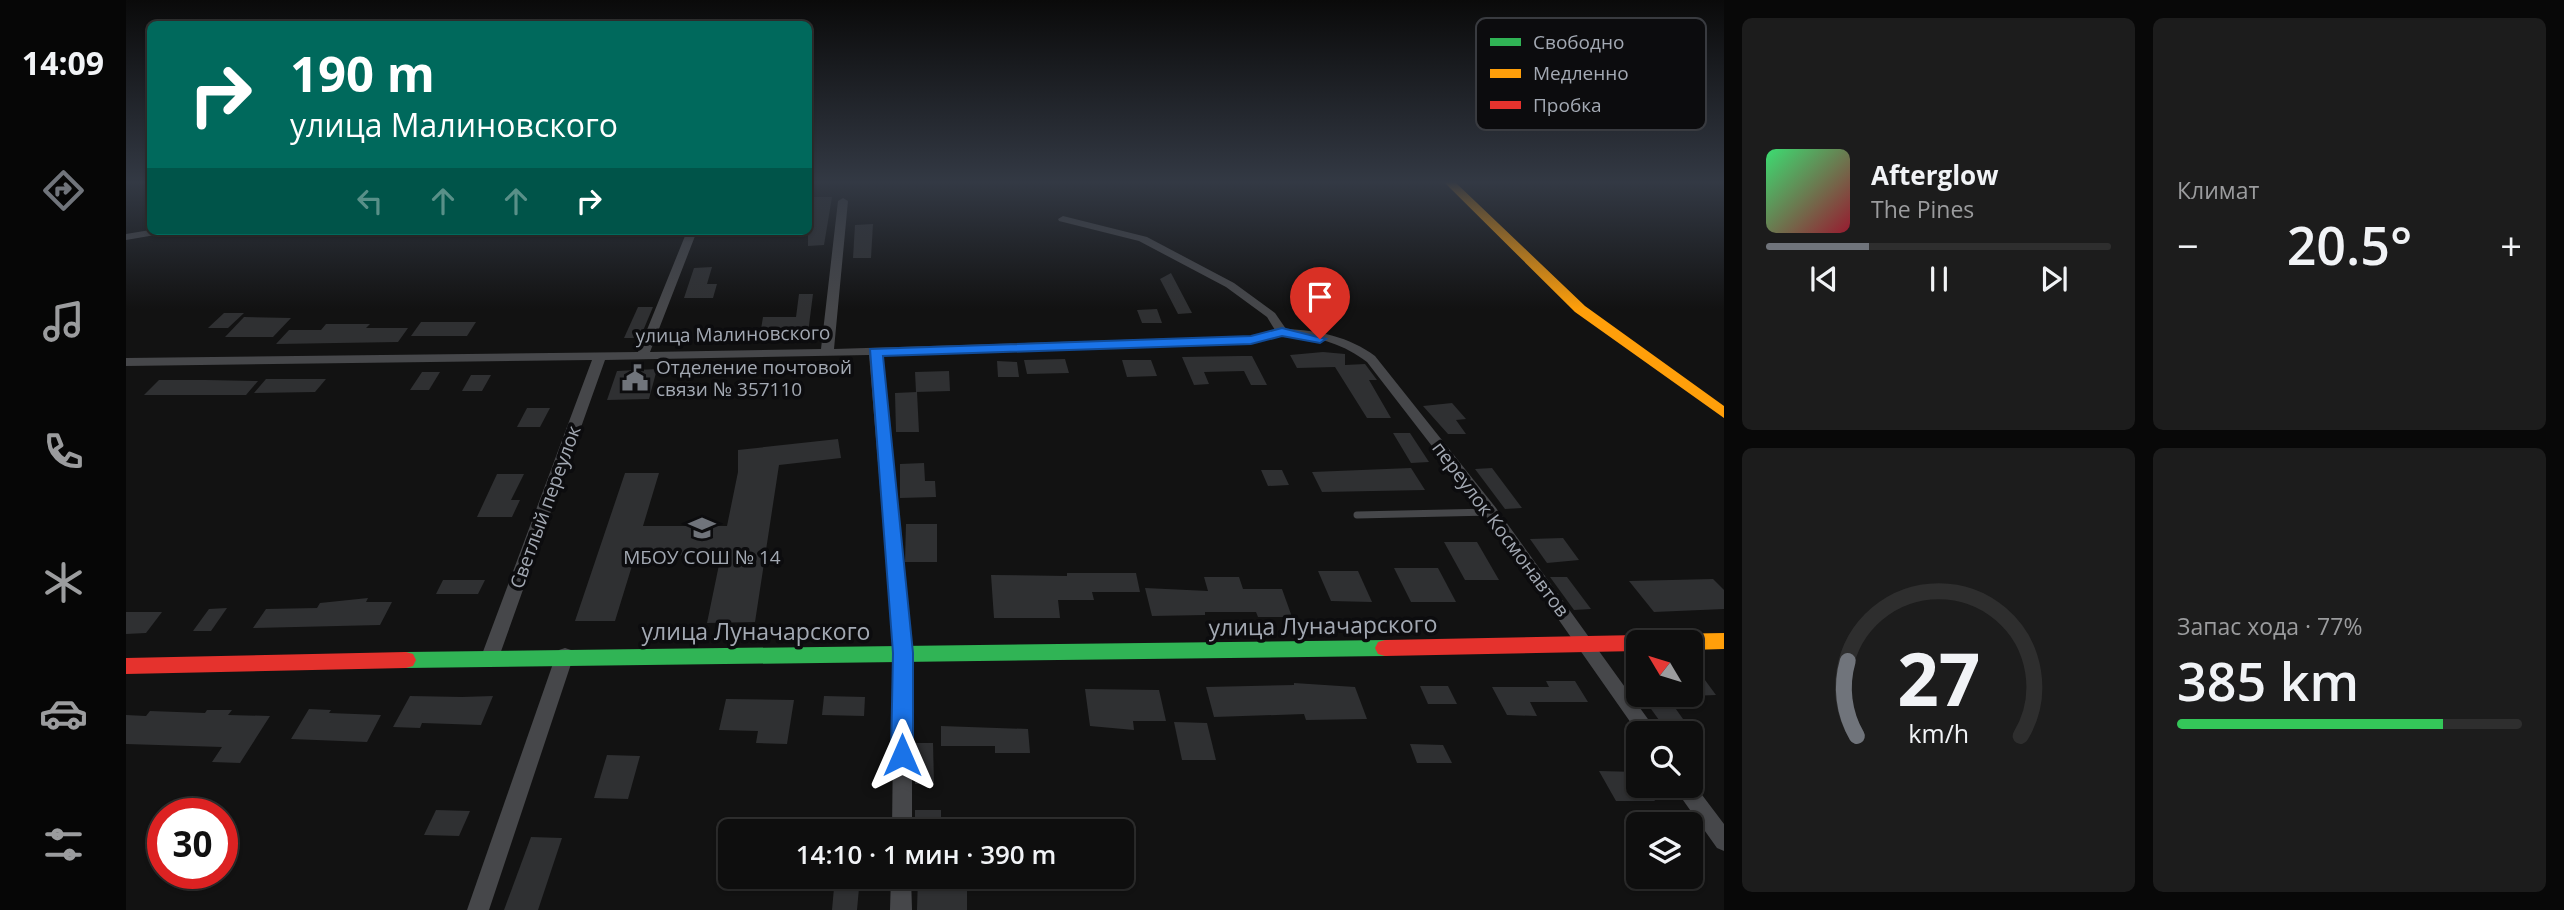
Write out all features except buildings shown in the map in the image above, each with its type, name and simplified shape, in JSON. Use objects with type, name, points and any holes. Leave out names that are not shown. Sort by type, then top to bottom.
[{"type":"street","points":[[827,353],[841,224]]},
{"type":"street","points":[[1085,224],[1143,239],[1230,285],[1271,315],[1282,332]]},
{"type":"street","points":[[1493,224],[1580,309],[1724,413]]},
{"type":"street","points":[[1507,224],[1588,301],[1724,401]]},
{"type":"street","points":[[126,237],[147,233]]},
{"type":"street","points":[[643,354],[690,235]]},
{"type":"street","name":"улица Малиновского","points":[[126,362],[875,352],[1251,340],[1282,332],[1338,342]]},
{"type":"street","name":"переулок Космонавтов","points":[[1338,342],[1363,352],[1371,359],[1491,512],[1641,721]]},
{"type":"street","points":[[875,352],[903,653],[902,819]]},
{"type":"street","name":"Светлый переулок","points":[[490,657],[600,356]]},
{"type":"street","points":[[1703,641],[1724,641]]},
{"type":"street","name":"улица Луначарского","points":[[126,666],[565,655],[1626,643]]},
{"type":"street","points":[[478,910],[565,655]]},
{"type":"street","points":[[1694,798],[1724,841]]},
{"type":"street","points":[[901,889],[901,910]]},
{"type":"lane","points":[[1357,514],[1491,512]]},
{"type":"traffic: fast","points":[[406,660],[1385,648]]},
{"type":"traffic: slow","points":[[1493,224],[1580,309],[1724,413]]},
{"type":"traffic: slow","points":[[1703,641],[1724,641]]},
{"type":"traffic: jam","points":[[1385,648],[1626,643]]},
{"type":"traffic: jam","points":[[126,666],[406,660]]},
{"type":"place","name":"Отделение почтовой связи № 357110","points":[[635,378]]},
{"type":"place","name":"МБОУ СОШ № 14","points":[[702,528]]},
{"type":"route","points":[[902,755],[903,653],[875,352],[1251,340],[1282,332],[1320,339]]}]
